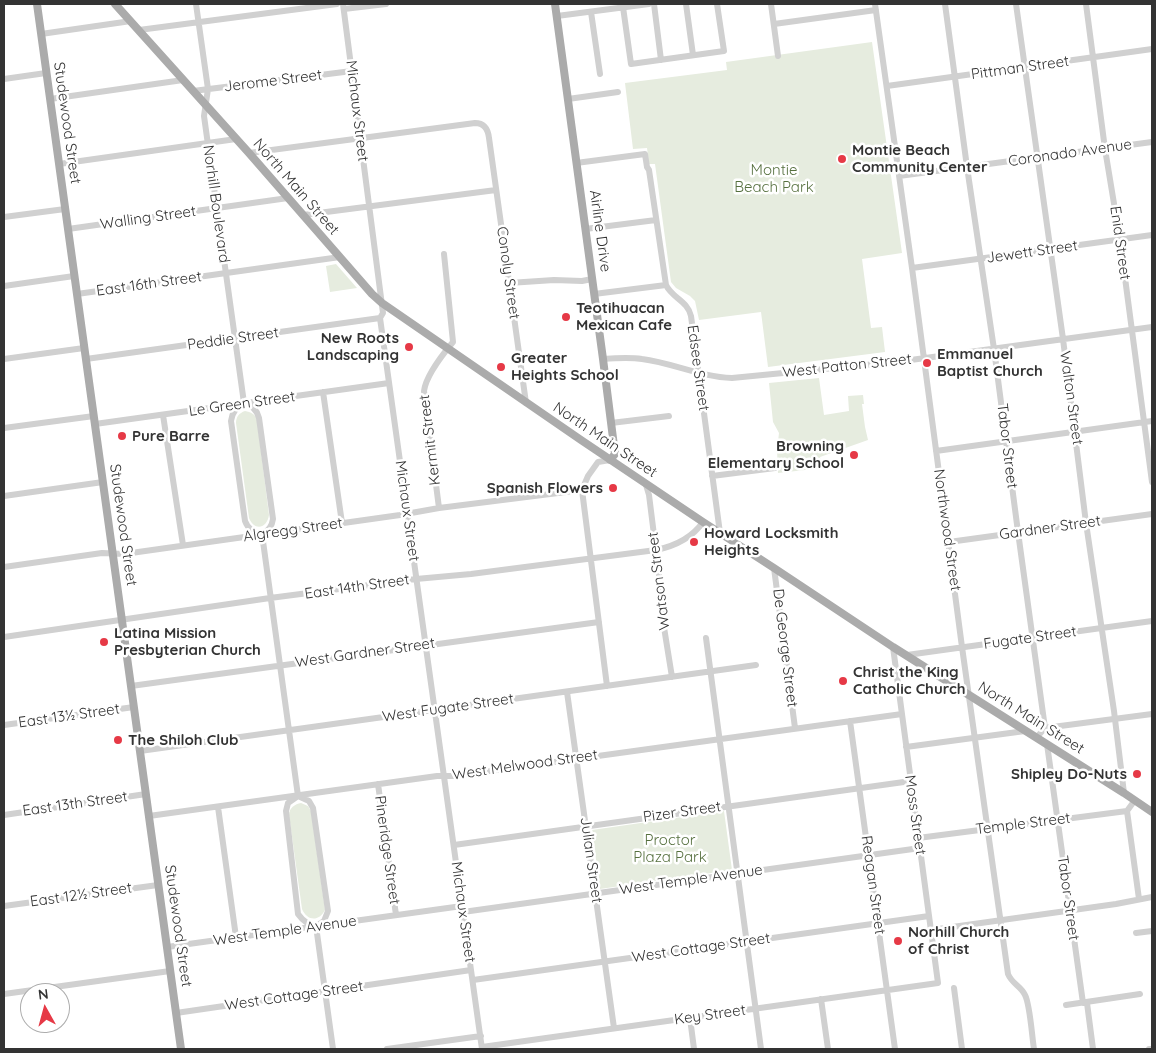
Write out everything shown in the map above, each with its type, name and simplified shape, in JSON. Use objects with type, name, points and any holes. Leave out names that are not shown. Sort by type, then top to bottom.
[{"type":"main road","name":"Studewood Street","points":[[37,4],[181,1049]]},
{"type":"main road","name":"North Main Street","points":[[115,4],[382,303],[646,485],[893,647],[1150,809]]},
{"type":"main road","name":"Airline Drive","points":[[555,4],[615,454],[610,460]]},
{"type":"street","name":"Norhill Boulevard","points":[[196,4],[208,89],[204,116],[244,403]]},
{"type":"street","points":[[139,30],[337,4]]},
{"type":"street","points":[[343,6],[386,4]]},
{"type":"street","points":[[556,16],[649,4]]},
{"type":"street","points":[[654,4],[661,60]]},
{"type":"street","points":[[686,4],[693,55]]},
{"type":"street","points":[[623,7],[631,64],[724,51],[717,4]]},
{"type":"street","points":[[771,4],[778,56]]},
{"type":"street","name":"Tabor Street","points":[[945,4],[1045,728]]},
{"type":"street","name":"Walton Street","points":[[1016,4],[1124,793]]},
{"type":"street","name":"Enid Street","points":[[1086,4],[1152,482]]},
{"type":"street","name":"Michaux Street","points":[[343,6],[382,303],[383,312],[380,318],[482,1048]]},
{"type":"street","points":[[774,24],[875,7]]},
{"type":"street","name":"Northwood Street","points":[[875,7],[1008,974],[1012,982],[1022,990],[1027,998],[1034,1049]]},
{"type":"street","points":[[591,12],[600,74]]},
{"type":"street","points":[[41,34],[130,21]]},
{"type":"street","name":"Pittman Street","points":[[887,86],[1152,49]]},
{"type":"street","name":"Jerome Street","points":[[193,91],[352,71]]},
{"type":"street","points":[[4,79],[46,73]]},
{"type":"street","points":[[50,99],[184,80]]},
{"type":"street","points":[[568,99],[618,92]]},
{"type":"street","name":"Conoly Street","points":[[361,138],[477,123],[483,125],[486,129],[489,134],[526,403]]},
{"type":"street","points":[[249,153],[361,138]]},
{"type":"street","points":[[59,164],[236,139]]},
{"type":"street","name":"Coronado Avenue","points":[[899,176],[1152,142]]},
{"type":"street","points":[[576,163],[645,154],[666,284],[594,294]]},
{"type":"street","points":[[303,215],[496,190]]},
{"type":"street","name":"Walling Street","points":[[68,229],[288,198]]},
{"type":"street","points":[[4,217],[65,209]]},
{"type":"street","points":[[585,229],[656,220]]},
{"type":"street","name":"Jewett Street","points":[[912,268],[1152,235]]},
{"type":"street","name":"Kermit Street","points":[[439,508],[424,386],[447,349],[454,342],[444,254]]},
{"type":"street","name":"East 16th Street","points":[[77,294],[340,257]]},
{"type":"street","name":"East 16th Street","points":[[4,286],[74,276]]},
{"type":"street","points":[[509,283],[554,280],[582,281],[592,279]]},
{"type":"street","name":"Edsee Street","points":[[666,284],[668,290],[690,311],[720,533]]},
{"type":"street","name":"Peddie Street","points":[[86,359],[380,318]]},
{"type":"street","name":"West Patton Street","points":[[603,359],[642,359],[717,377],[742,377],[867,365],[1152,327]]},
{"type":"street","points":[[4,359],[84,348]]},
{"type":"street","name":"Le Green Street","points":[[4,428],[164,414],[389,383]]},
{"type":"street","points":[[323,392],[342,523]]},
{"type":"street","points":[[244,403],[254,408],[259,418],[273,519],[269,530],[262,534],[251,530],[245,521],[232,421],[234,410],[244,403]]},
{"type":"street","points":[[164,414],[183,545]]},
{"type":"street","points":[[611,424],[668,416]]},
{"type":"street","points":[[936,451],[1152,421]]},
{"type":"street","points":[[607,686],[582,490],[588,476],[598,462],[610,460]]},
{"type":"street","points":[[712,476],[775,468]]},
{"type":"street","points":[[4,496],[103,482]]},
{"type":"street","name":"Watson Street","points":[[646,485],[656,550],[662,615],[672,677]]},
{"type":"street","name":"Algregg Street","points":[[4,567],[102,553],[122,554],[439,508],[582,490]]},
{"type":"street","name":"Gardner Street","points":[[949,542],[1152,514]]},
{"type":"street","name":"East 14th Street","points":[[4,637],[270,598],[656,550],[672,546],[683,540],[691,535],[703,522]]},
{"type":"street","points":[[262,534],[298,796]]},
{"type":"street","name":"De George Street","points":[[774,568],[795,728]]},
{"type":"street","name":"Fugate Street","points":[[907,655],[1152,621]]},
{"type":"street","name":"West Gardner Street","points":[[131,686],[599,622]]},
{"type":"street","points":[[706,638],[761,1049]]},
{"type":"street","name":"Moss Street","points":[[893,647],[938,983]]},
{"type":"street","name":"West Fugate Street","points":[[140,751],[756,665]]},
{"type":"street","name":"Julian Street","points":[[568,692],[614,1028]]},
{"type":"street","name":"East 13½ Street","points":[[4,725],[134,707]]},
{"type":"street","name":"West Melwood Street","points":[[149,816],[902,714]]},
{"type":"street","points":[[1036,738],[1045,728],[1152,714]]},
{"type":"street","name":"Reagan Street","points":[[850,720],[895,1049]]},
{"type":"street","points":[[906,747],[1025,731]]},
{"type":"street","name":"Tabor Street","points":[[1047,744],[1083,1003],[1086,1004],[1093,1049]]},
{"type":"street","name":"Pizer Street","points":[[454,845],[911,781]]},
{"type":"street","name":"Pineridge Street","points":[[378,784],[396,915]]},
{"type":"street","name":"East 13th Street","points":[[4,815],[146,794]]},
{"type":"street","points":[[298,796],[309,801],[314,808],[328,911],[324,921],[316,926],[305,922],[298,914],[286,811],[288,803],[298,796]]},
{"type":"street","points":[[1135,800],[1127,811],[1139,899]]},
{"type":"street","points":[[218,807],[236,937]]},
{"type":"street","name":"Temple Street","points":[[918,838],[1127,811]]},
{"type":"street","name":"West Temple Avenue","points":[[167,947],[396,915],[596,894],[920,848]]},
{"type":"street","name":"East 12½ Street","points":[[4,906],[158,884]]},
{"type":"street","points":[[931,930],[1070,911],[1152,897]]},
{"type":"street","name":"West Cottage Street","points":[[473,980],[929,916]]},
{"type":"street","points":[[316,926],[333,1049]]},
{"type":"street","points":[[1136,933],[1152,931]]},
{"type":"street","name":"West Cottage Street","points":[[176,1013],[471,970]]},
{"type":"street","points":[[4,994],[170,971]]},
{"type":"street","name":"Key Street","points":[[482,1048],[938,983]]},
{"type":"street","points":[[954,988],[962,1049]]},
{"type":"street","points":[[1066,1005],[1140,994]]},
{"type":"street","points":[[821,999],[828,1049]]},
{"type":"street","points":[[690,1018],[694,1049]]},
{"type":"street","points":[[387,1049],[480,1036]]},
{"type":"green space","name":"Montie Beach Park","points":[[872,42],[902,253],[862,259],[871,328],[882,327],[885,352],[768,367],[761,312],[699,320],[695,301],[676,288],[671,282],[655,164],[649,164],[647,148],[633,149],[625,83],[727,70],[726,62]]},
{"type":"green space","points":[[336,264],[357,288],[330,292],[326,266]]},
{"type":"green space","points":[[819,378],[824,415],[849,411],[848,396],[863,395],[864,404],[862,404],[868,440],[820,457],[823,468],[778,473],[777,450],[779,433],[773,422],[769,383]]},
{"type":"green space","points":[[245,411],[255,416],[257,420],[269,515],[266,523],[260,527],[254,525],[249,518],[236,423],[238,416]]},
{"type":"green space","points":[[301,803],[308,806],[311,811],[325,910],[320,917],[316,918],[310,918],[302,909],[289,815],[293,807]]},
{"type":"green space","name":"Proctor Plaza Park","points":[[724,811],[732,870],[600,889],[592,830]]},
{"type":"place","name":"Montie Beach Community Center","points":[[842,159]]},
{"type":"place","name":"Teotihuacan Mexican Cafe","points":[[566,317]]},
{"type":"place","name":"New Roots Landscaping","points":[[409,347]]},
{"type":"place","name":"Emmanuel Baptist Church","points":[[927,363]]},
{"type":"place","name":"Greater Heights School","points":[[501,367]]},
{"type":"place","name":"Pure Barre","points":[[122,436]]},
{"type":"place","name":"Browning Elementary School","points":[[854,455]]},
{"type":"place","name":"Spanish Flowers","points":[[613,488]]},
{"type":"place","name":"Howard Locksmith Heights","points":[[694,542]]},
{"type":"place","name":"Latina Mission Presbyterian Church","points":[[104,642]]},
{"type":"place","name":"Christ the King Catholic Church","points":[[843,681]]},
{"type":"place","name":"The Shiloh Club","points":[[118,740]]},
{"type":"place","name":"Shipley Do-Nuts","points":[[1137,774]]},
{"type":"place","name":"Norhill Church of Christ","points":[[898,941]]}]
